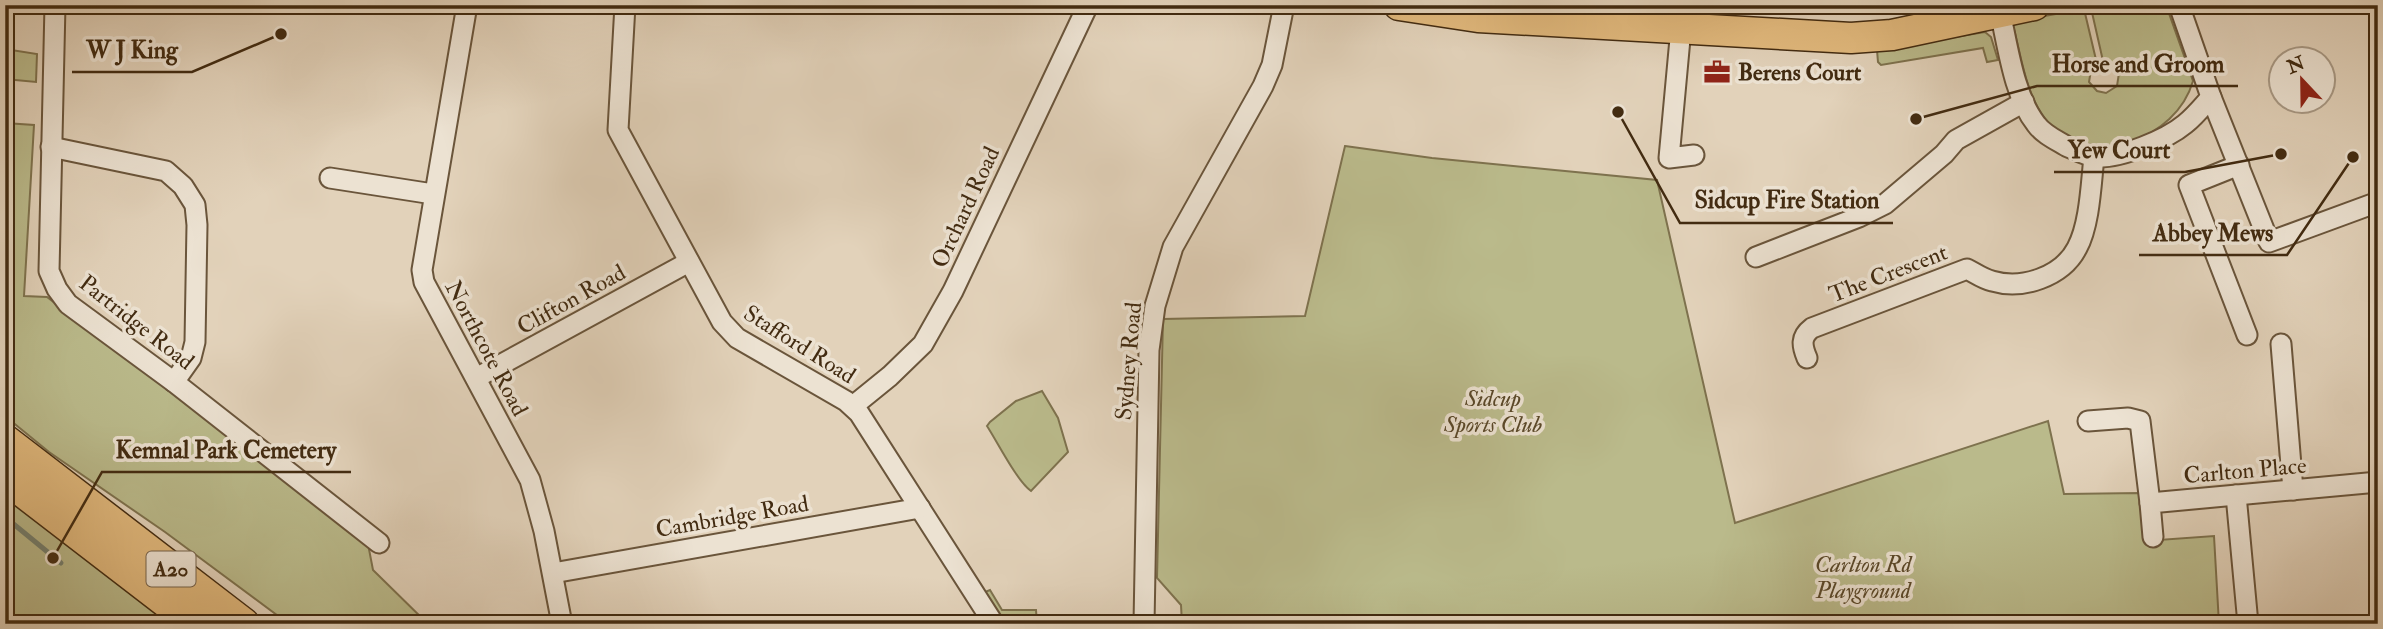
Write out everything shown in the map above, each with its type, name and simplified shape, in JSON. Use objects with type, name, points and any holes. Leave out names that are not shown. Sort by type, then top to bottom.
[{"type":"highway","name":"A20","points":[[5,441],[243,624]]},
{"type":"highway","name":"A20","points":[[5,477],[196,624]]},
{"type":"main road","points":[[1401,5],[1478,17],[1851,38],[1883,36],[2034,5]]},
{"type":"street","name":"Partridge Road","points":[[55,5],[49,271],[57,289],[68,303],[174,382],[379,543]]},
{"type":"street","name":"Northcote Road","points":[[467,5],[422,271],[424,282],[530,480],[553,573],[562,624]]},
{"type":"street","name":"Stafford Road","points":[[625,5],[618,130],[729,331],[853,407],[995,624]]},
{"type":"street","name":"Orchard Road","points":[[853,407],[922,344],[953,290],[1088,5]]},
{"type":"street","name":"Sydney Road","points":[[1144,624],[1149,351],[1155,306],[1173,247],[1263,86],[1272,65],[1284,5]]},
{"type":"street","points":[[2179,5],[2211,97],[2269,242],[2378,202]]},
{"type":"street","points":[[2000,12],[2024,102],[2036,125],[2054,139],[2094,157],[2122,154],[2153,142],[2184,125],[2211,97]]},
{"type":"street","points":[[1681,28],[1670,158],[1694,155]]},
{"type":"street","points":[[1756,257],[1859,217],[1885,204],[1937,161],[1956,140],[2024,102]]},
{"type":"street","points":[[51,147],[166,172],[183,186],[195,205],[195,342],[191,358],[174,382]]},
{"type":"street","name":"The Crescent","points":[[1807,358],[1802,345],[1805,333],[1812,328],[1967,269],[1991,281],[2016,284],[2049,277],[2078,248],[2094,157]]},
{"type":"street","points":[[2239,165],[2189,185],[2247,335]]},
{"type":"street","points":[[330,178],[433,194]]},
{"type":"street","name":"Clifton Road","points":[[476,378],[689,262]]},
{"type":"street","points":[[2281,344],[2293,490]]},
{"type":"street","points":[[2088,421],[2128,418],[2140,421],[2153,537]]},
{"type":"street","name":"Carlton Place","points":[[2150,503],[2378,482]]},
{"type":"street","points":[[2236,495],[2248,624]]},
{"type":"street","name":"Cambridge Road","points":[[553,573],[920,508]]},
{"type":"green space","points":[[2107,5],[2166,5],[2193,81],[2184,102],[2169,119],[2151,133],[2130,142],[2086,144],[2065,136],[2047,121],[2040,111],[2029,88],[2013,25],[2016,21],[2084,9],[2097,64],[2091,70],[2089,82],[2097,91],[2106,93],[2117,86],[2119,73],[2114,65],[2103,61],[2091,8]]},
{"type":"green space","points":[[1985,32],[1991,37],[1998,60],[1987,62],[1983,48],[1881,65],[1878,62],[1877,50]]},
{"type":"green space","points":[[5,49],[37,54],[36,82],[5,79]]},
{"type":"green space","points":[[5,123],[34,125],[24,296],[47,297],[368,544],[373,570],[428,624],[289,624],[165,532],[49,452],[5,416]]},
{"type":"green space","name":"Sidcup Sports Club","points":[[1345,146],[1432,158],[1657,180],[1735,523],[2048,421],[2064,494],[2140,493],[2145,541],[2214,536],[2219,624],[1182,624],[1181,605],[1157,578],[1163,319],[1305,316]]},
{"type":"green space","points":[[1042,391],[1058,418],[1068,452],[1031,491],[1014,471],[987,426],[1016,401]]},
{"type":"green space","points":[[5,483],[183,624],[5,624]]},
{"type":"green space","points":[[990,590],[1002,610],[1036,610],[1037,624],[1004,624],[985,592]]},
{"type":"waterway","points":[[5,517],[61,563]]},
{"type":"place","name":"W J King","points":[[281,34]]},
{"type":"place","name":"Berens Court","points":[[1717,72]]},
{"type":"place","name":"Sidcup Fire Station","points":[[1618,112]]},
{"type":"place","name":"Horse and Groom","points":[[1916,119]]},
{"type":"place","name":"Yew Court","points":[[2281,154]]},
{"type":"place","name":"Abbey Mews","points":[[2353,157]]},
{"type":"place","name":"Kemnal Park Cemetery","points":[[53,558]]},
{"type":"park label","name":"Carlton Rd Playground","points":[[1863,577]]}]
